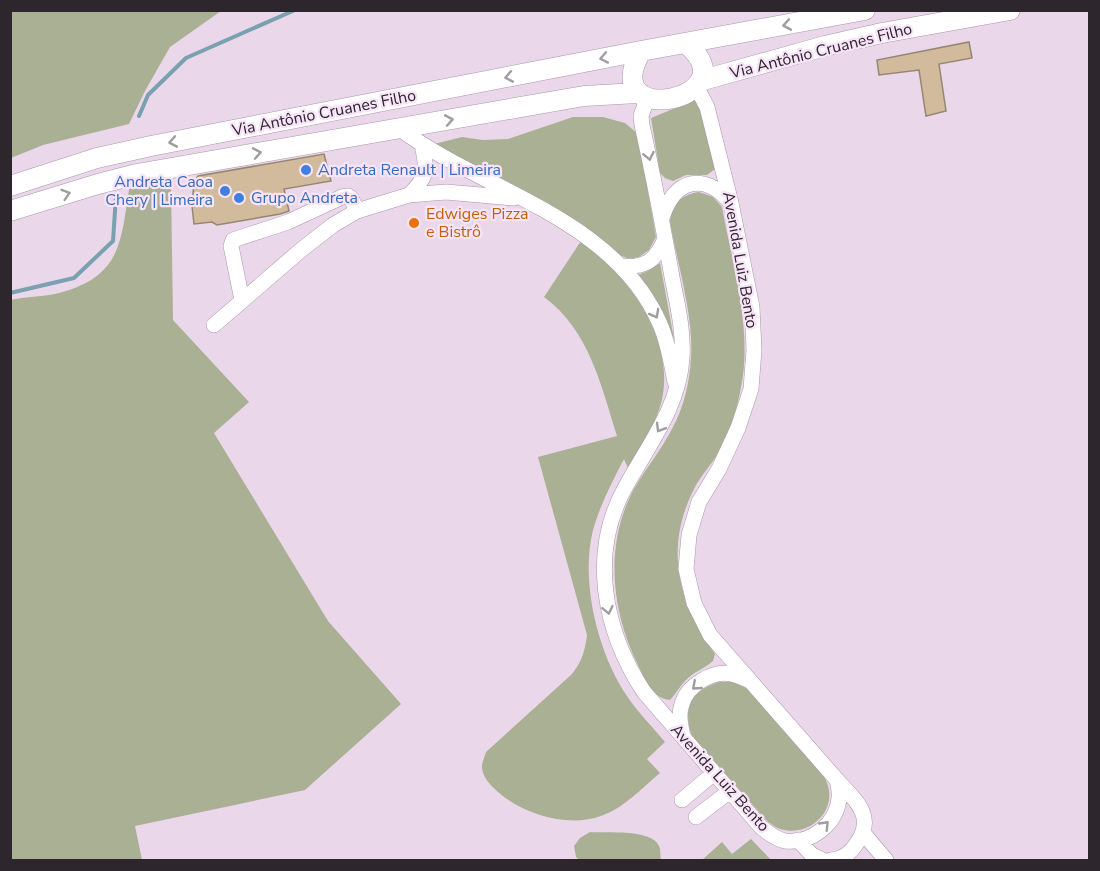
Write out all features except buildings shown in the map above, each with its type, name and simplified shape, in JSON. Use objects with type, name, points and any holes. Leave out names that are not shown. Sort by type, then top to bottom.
[{"type":"main road","name":"Via Antônio Cruanes Filho","points":[[685,43],[865,10]]},
{"type":"main road","name":"Via Antônio Cruanes Filho","points":[[700,84],[859,39],[1011,10]]},
{"type":"main road","points":[[685,43],[700,59],[703,69],[700,84],[672,98],[642,96],[633,78],[634,64],[641,51],[685,43]]},
{"type":"main road","name":"Via Antônio Cruanes Filho","points":[[10,186],[97,158],[141,148],[641,51]]},
{"type":"main road","name":"Via Antônio Cruanes Filho","points":[[10,211],[137,174],[584,96],[642,96]]},
{"type":"street","name":"Avenida Luiz Bento","points":[[700,84],[731,203],[752,307],[754,350],[751,389],[738,428],[719,468],[699,502],[689,536],[686,570],[694,603],[710,635],[860,806],[865,819],[864,834]]},
{"type":"street","name":"Avenida Luiz Bento","points":[[642,96],[642,125],[662,218],[681,328],[682,359],[676,391],[667,418],[624,488],[612,522],[604,560],[609,611],[614,633],[628,668],[644,692],[761,827],[772,836],[785,841],[798,840]]},
{"type":"street","points":[[400,129],[422,145],[590,239],[621,266],[646,298],[660,324],[669,350],[676,391]]},
{"type":"street","points":[[409,195],[422,183],[426,171],[422,145]]},
{"type":"street","points":[[662,218],[666,203],[672,195],[682,187],[695,183],[709,185],[722,192],[731,203]]},
{"type":"street","points":[[214,325],[301,250],[333,225],[357,211],[409,195],[446,192],[523,200]]},
{"type":"street","points":[[242,300],[231,246],[233,240],[288,222],[342,197],[351,198],[357,211]]},
{"type":"street","points":[[621,266],[634,267],[648,263],[658,254],[665,239]]},
{"type":"street","points":[[683,737],[680,719],[682,703],[691,689],[702,680],[714,675],[729,674],[748,680]]},
{"type":"street","points":[[682,800],[714,773]]},
{"type":"street","points":[[823,861],[812,855],[798,840],[813,836],[826,827],[834,816],[839,798],[837,780]]},
{"type":"street","points":[[696,818],[730,791]]},
{"type":"street","points":[[837,860],[854,849],[864,834],[886,861]]},
{"type":"green space","points":[[11,10],[221,11],[170,47],[129,124],[43,145],[11,158]]},
{"type":"green space","points":[[702,97],[715,169],[707,175],[686,175],[673,181],[665,178],[660,173],[651,118]]},
{"type":"green space","points":[[573,117],[603,117],[625,123],[638,134],[656,237],[649,250],[639,257],[629,259],[617,254],[571,218],[434,144],[462,137],[483,140],[508,139]]},
{"type":"green space","points":[[130,184],[171,185],[173,320],[249,402],[214,433],[328,621],[401,704],[305,790],[135,826],[142,860],[11,860],[10,300],[66,291],[99,274],[109,263],[121,236]]},
{"type":"green space","points":[[699,192],[713,197],[722,207],[740,297],[744,365],[739,396],[729,430],[717,455],[694,489],[679,532],[679,574],[684,595],[702,635],[715,654],[713,661],[688,678],[670,700],[659,696],[650,687],[629,644],[617,600],[615,555],[624,510],[634,489],[673,427],[686,393],[691,357],[690,325],[670,222],[678,201],[687,195]]},
{"type":"green space","points":[[581,241],[633,292],[650,322],[662,355],[664,390],[660,407],[650,431],[628,468],[624,459],[603,503],[593,530],[589,572],[594,616],[608,659],[631,702],[665,742],[647,759],[660,773],[639,792],[609,813],[574,820],[546,817],[508,800],[487,780],[482,766],[486,752],[572,674],[581,660],[585,646],[587,635],[538,457],[617,436],[599,378],[583,342],[559,310],[544,297]]},
{"type":"green space","points":[[660,263],[674,339],[659,309],[635,276]]},
{"type":"green space","points":[[719,682],[733,682],[748,689],[820,770],[827,783],[828,804],[824,813],[810,826],[791,831],[778,828],[768,822],[692,736],[688,717],[691,702],[702,690]]},
{"type":"green space","points":[[590,832],[628,833],[648,837],[659,846],[661,860],[579,860],[576,857],[574,846],[580,838]]},
{"type":"green space","points":[[751,839],[771,860],[702,860],[722,842],[732,854]]},
{"type":"waterway","points":[[139,116],[148,95],[186,58],[295,10]]},
{"type":"waterway","points":[[10,293],[74,278],[113,241],[116,196]]},
{"type":"place","name":"Andreta Renault | Limeira","points":[[306,170]]},
{"type":"place","name":"Andreta Caoa Chery | Limeira","points":[[225,191]]},
{"type":"place","name":"Grupo Andreta","points":[[239,198]]},
{"type":"place","name":"Edwiges Pizza e Bistrô","points":[[414,223]]}]
